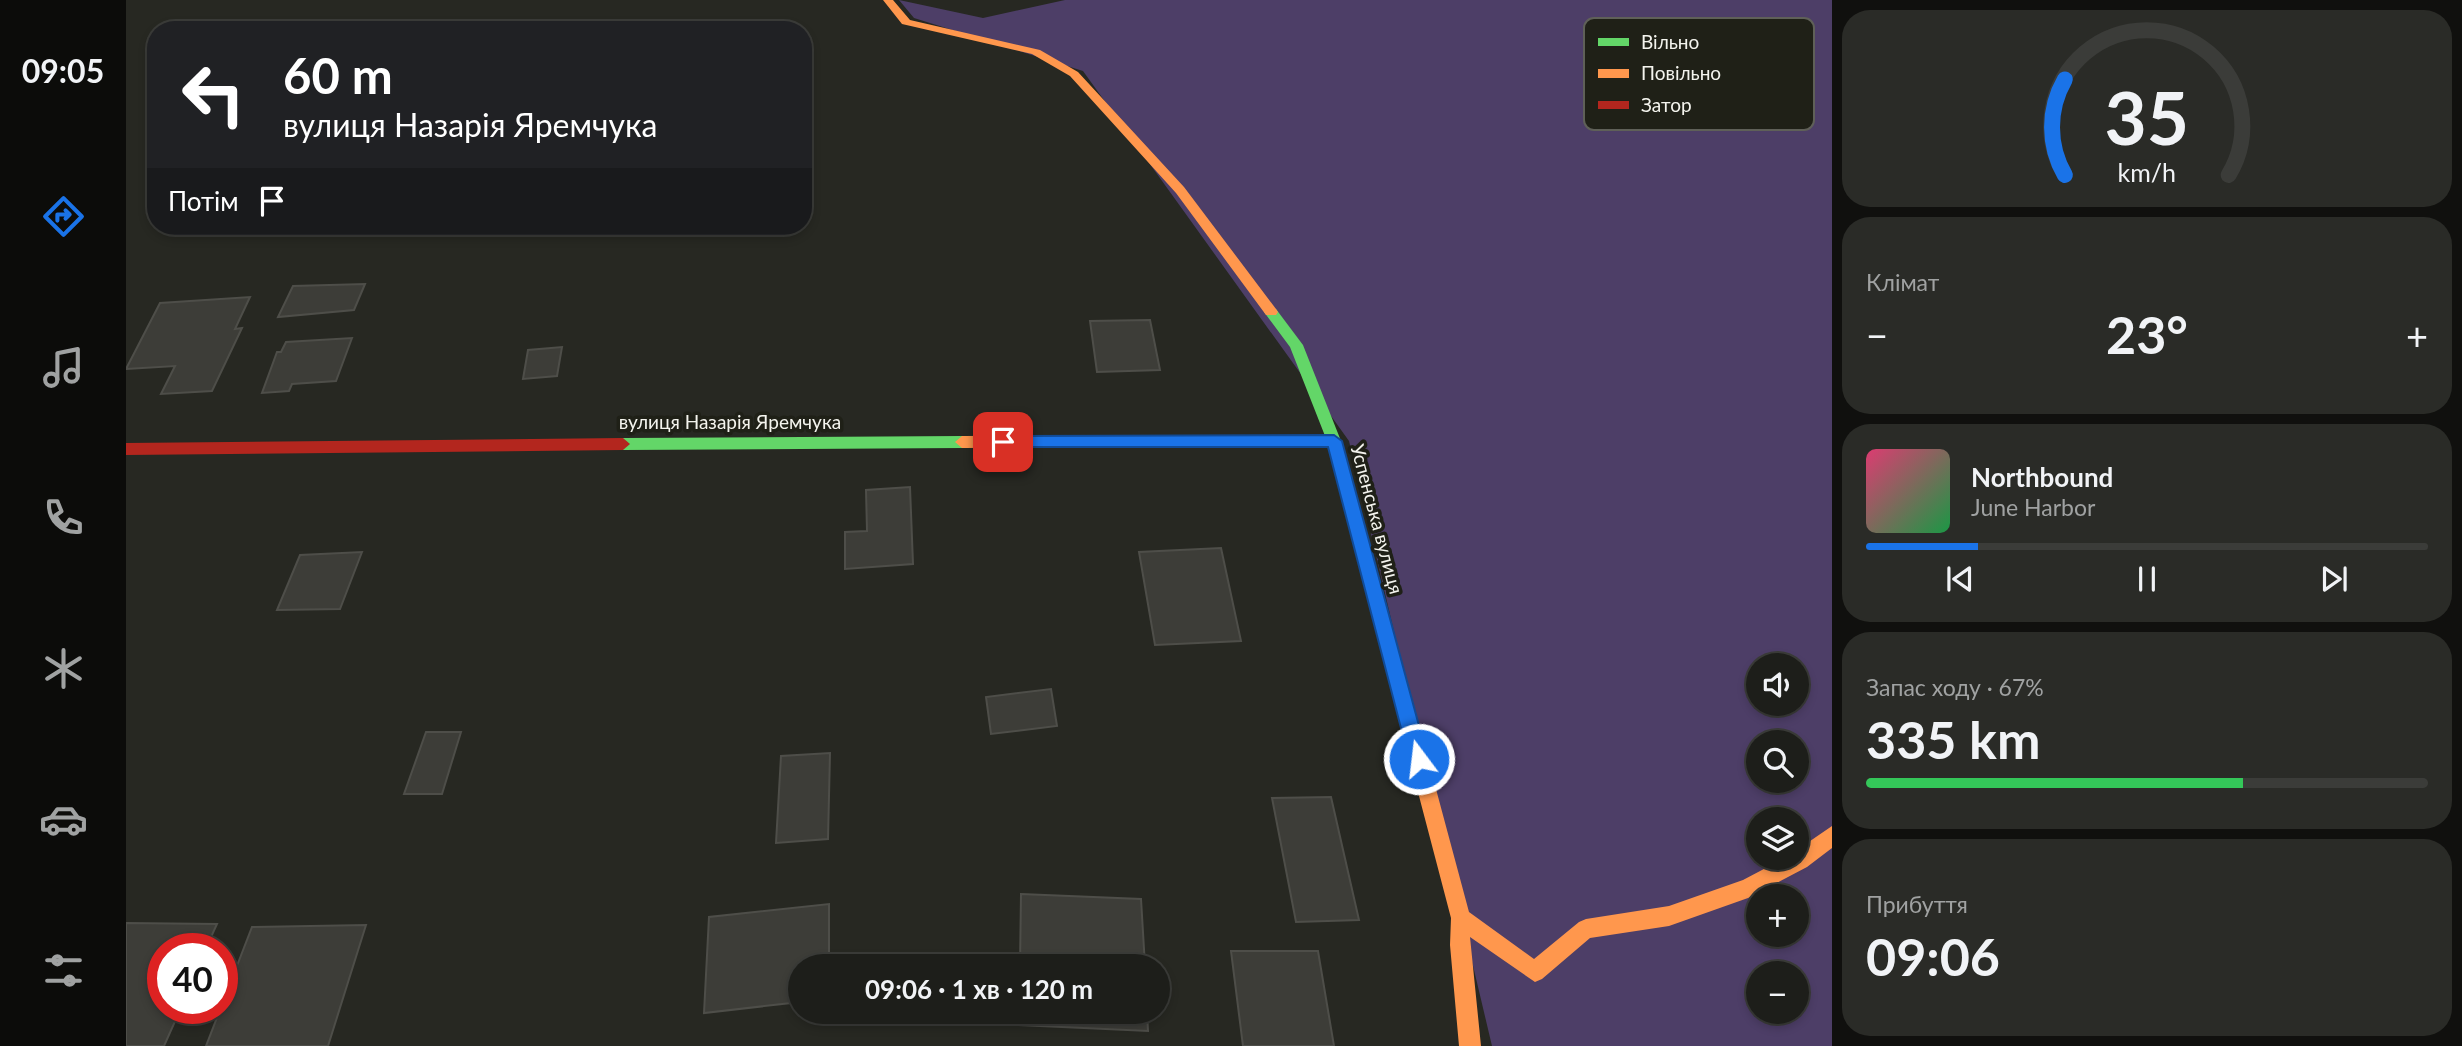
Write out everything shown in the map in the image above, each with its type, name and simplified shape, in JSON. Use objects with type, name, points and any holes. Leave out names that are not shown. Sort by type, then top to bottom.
[{"type":"street","name":"Успенська вулиця","points":[[888,0],[906,22],[1036,52],[1074,74],[1180,190],[1296,345],[1334,441],[1461,918],[1460,945],[1470,1046]]},
{"type":"street","name":"вулиця Назарія Яремчука","points":[[126,449],[810,442],[1334,441]]},
{"type":"street","points":[[1461,918],[1535,972],[1586,929],[1669,916],[1748,888],[1800,860],[1832,836]]},
{"type":"shaded area","points":[[899,0],[983,18],[1065,0],[1832,0],[1832,1046],[1492,1046],[1349,441],[1083,71],[914,18]]},
{"type":"building","points":[[365,284],[354,310],[278,317],[293,286]]},
{"type":"building","points":[[250,297],[235,329],[242,328],[212,391],[161,394],[175,366],[126,369],[160,303]]},
{"type":"building","points":[[1150,320],[1160,370],[1097,372],[1090,321]]},
{"type":"building","points":[[352,338],[336,381],[292,384],[289,391],[262,393],[277,352],[281,352],[286,342]]},
{"type":"building","points":[[562,347],[557,376],[523,379],[528,350]]},
{"type":"building","points":[[910,487],[913,564],[845,569],[845,532],[867,531],[866,490]]},
{"type":"building","points":[[1221,548],[1241,641],[1155,645],[1139,552]]},
{"type":"building","points":[[362,552],[340,609],[277,610],[300,555]]},
{"type":"building","points":[[1051,689],[1057,726],[991,734],[986,697]]},
{"type":"building","points":[[426,732],[461,732],[442,794],[404,794]]},
{"type":"building","points":[[830,753],[828,839],[776,843],[781,756]]},
{"type":"building","points":[[1331,797],[1359,920],[1296,922],[1272,798]]},
{"type":"building","points":[[1021,894],[1141,899],[1144,954],[1020,954]]},
{"type":"building","points":[[829,904],[829,954],[788,954],[788,1003],[704,1013],[709,917]]},
{"type":"building","points":[[126,923],[217,924],[213,933],[147,933],[147,1024],[174,1024],[164,1046],[126,1046]]},
{"type":"building","points":[[366,925],[328,1046],[206,1046],[215,1024],[238,1024],[238,963],[252,927]]},
{"type":"building","points":[[1231,951],[1318,951],[1334,1046],[1243,1046]]},
{"type":"building","points":[[1148,1024],[1148,1031],[1019,1025]]},
{"type":"traffic: fast","points":[[1271,312],[1296,345],[1334,441],[1391,655]]},
{"type":"traffic: fast","points":[[623,444],[962,442]]},
{"type":"traffic: slow","points":[[888,0],[906,22],[1036,52],[1074,74],[1180,190],[1271,312]]},
{"type":"traffic: slow","points":[[962,442],[1334,441]]},
{"type":"traffic: slow","points":[[1391,655],[1461,918],[1460,945],[1470,1046]]},
{"type":"traffic: slow","points":[[1461,918],[1535,972],[1586,929],[1669,916],[1748,888],[1800,860],[1832,836]]},
{"type":"traffic: jam","points":[[126,449],[623,444]]},
{"type":"route","points":[[1003,442],[1334,441],[1419,759]]}]
